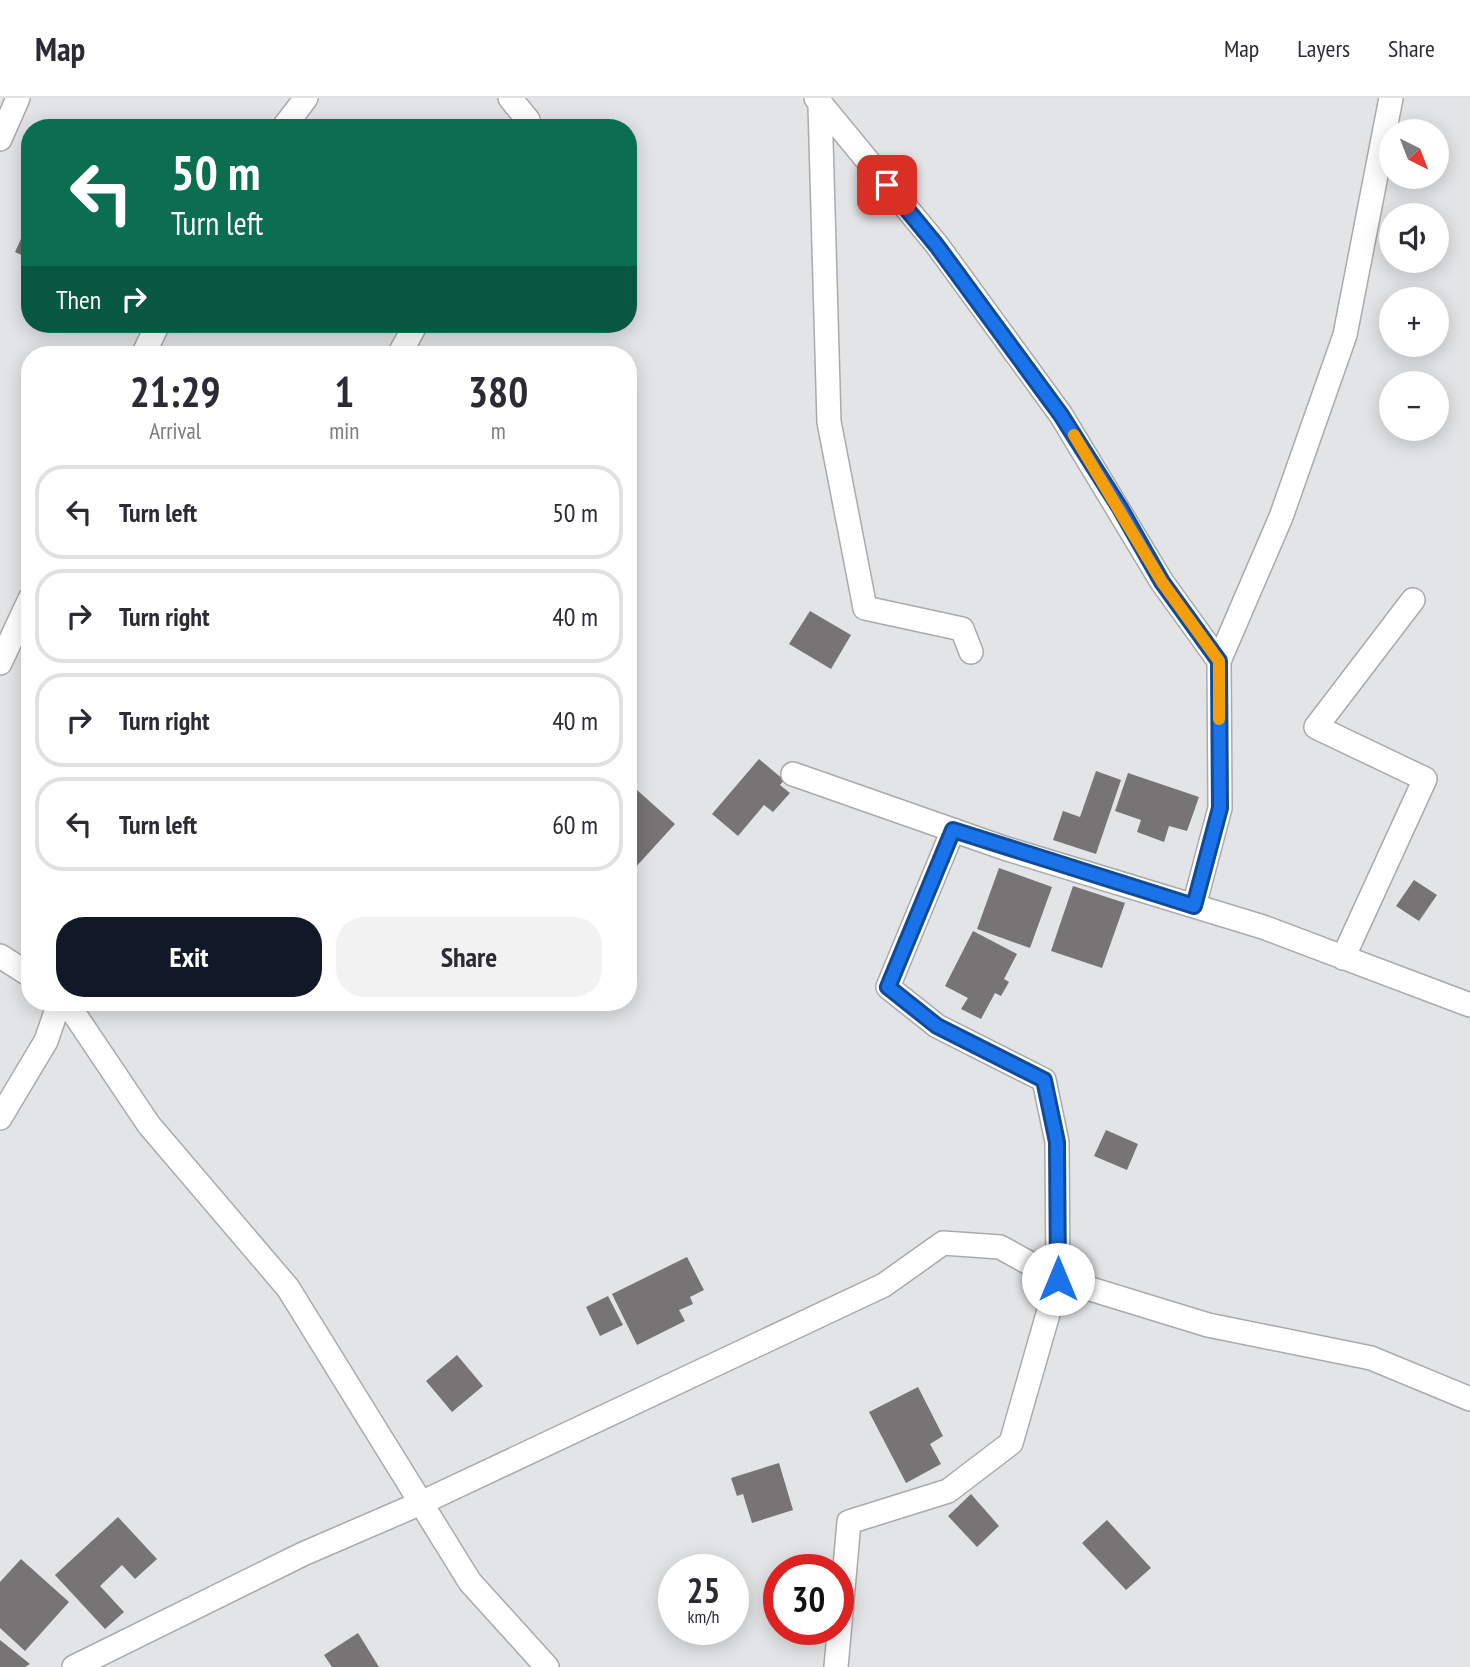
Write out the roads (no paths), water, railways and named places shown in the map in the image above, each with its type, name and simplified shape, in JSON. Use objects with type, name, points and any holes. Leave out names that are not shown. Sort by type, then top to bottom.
[{"type":"street","points":[[0,139],[18,98]]},
{"type":"street","points":[[291,119],[306,98]]},
{"type":"street","points":[[510,98],[527,119]]},
{"type":"street","points":[[1194,906],[1220,808],[1219,661],[1280,517],[1345,335],[1391,98]]},
{"type":"street","points":[[818,102],[937,246],[1061,415],[1120,508],[1162,582],[1219,661]]},
{"type":"street","points":[[818,102],[830,422],[865,608],[962,629],[971,652]]},
{"type":"street","points":[[1343,958],[1425,779],[1317,727],[1413,600]]},
{"type":"street","points":[[0,663],[21,618]]},
{"type":"street","points":[[793,774],[953,830],[1263,927],[1470,1005]]},
{"type":"street","points":[[836,1667],[849,1522],[948,1491],[1010,1443],[1058,1279],[1057,1142],[1044,1080],[937,1026],[888,987],[953,830]]},
{"type":"street","points":[[0,956],[21,969]]},
{"type":"street","points":[[0,1118],[46,1041],[56,1011]]},
{"type":"street","points":[[72,1011],[149,1125],[288,1288],[470,1582],[547,1667]]},
{"type":"street","points":[[74,1667],[303,1554],[421,1503],[884,1285],[943,1243],[1000,1247],[1058,1279],[1208,1325],[1371,1358],[1470,1399]]}]
